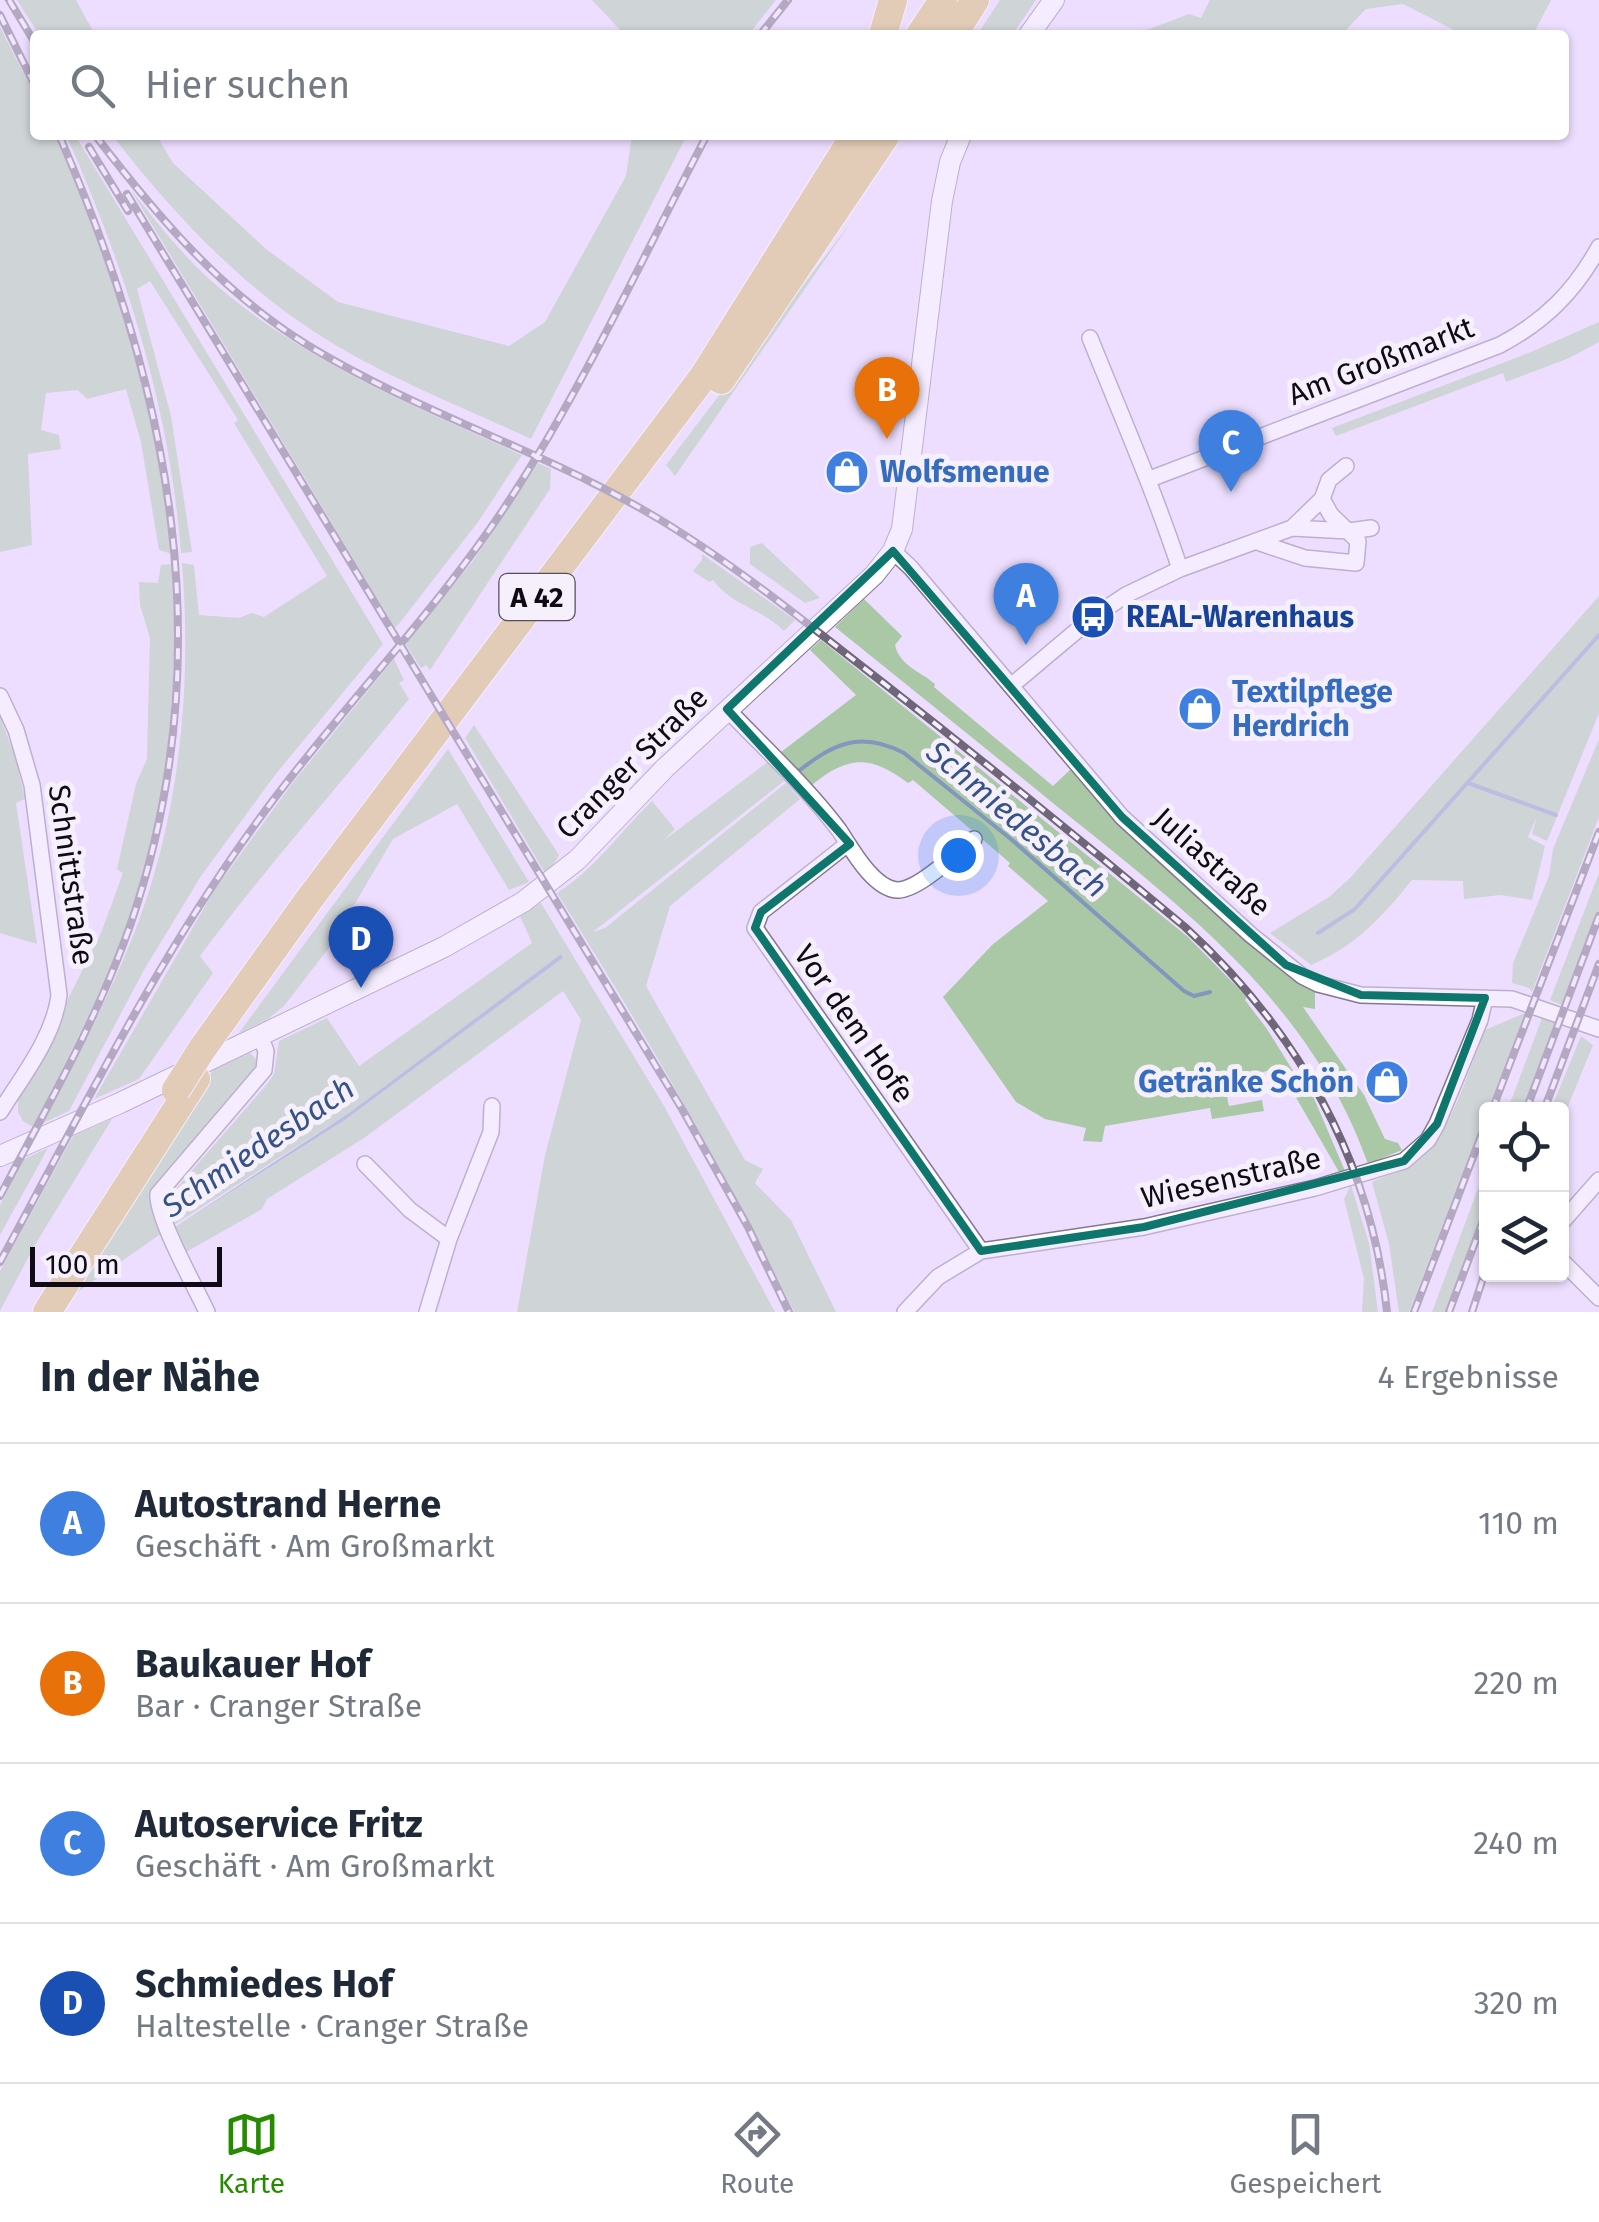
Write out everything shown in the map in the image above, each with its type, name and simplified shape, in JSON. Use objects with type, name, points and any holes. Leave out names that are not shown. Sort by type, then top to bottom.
[{"type":"highway","points":[[884,30],[893,0]]},
{"type":"highway","points":[[923,30],[943,0]]},
{"type":"highway","points":[[955,30],[976,0]]},
{"type":"highway","name":"A 42","points":[[47,1312],[212,1044],[308,901],[703,378],[852,140]]},
{"type":"highway","name":"A 42","points":[[212,1044],[744,349],[883,140]]},
{"type":"highway","name":"A 42","points":[[25,1312],[186,1085]]},
{"type":"street","points":[[1033,30],[1054,0]]},
{"type":"street","name":"Cranger Straße","points":[[2,1151],[260,1036],[444,947],[524,902],[577,860],[665,768],[874,575],[893,551],[903,523],[945,180],[959,140]]},
{"type":"street","name":"Am Großmarkt","points":[[1150,479],[1500,345],[1524,332],[1565,298],[1599,247]]},
{"type":"street","points":[[1090,338],[1150,479],[1180,569]]},
{"type":"street","points":[[1012,686],[1109,606],[1149,582],[1292,528],[1322,499],[1329,480],[1346,466]]},
{"type":"street","points":[[1260,543],[1306,558],[1356,562],[1358,541],[1331,516],[1322,499]]},
{"type":"street","points":[[1292,528],[1371,528]]},
{"type":"street","name":"Juliastraße","points":[[893,551],[1122,817],[1251,935],[1302,976],[1362,996],[1526,1001],[1599,1029]]},
{"type":"street","name":"Schnittstraße","points":[[0,696],[16,730],[32,785],[59,995],[46,1036],[0,1112]]},
{"type":"street","points":[[727,709],[800,786],[842,834],[845,846],[884,886],[898,890],[915,884],[974,839]]},
{"type":"street","name":"Vor dem Hofe","points":[[845,846],[761,912],[756,928],[981,1251]]},
{"type":"street","name":"Wiesenstraße","points":[[905,1312],[938,1277],[981,1251],[1144,1228],[1315,1188],[1404,1161],[1428,1140],[1438,1124],[1480,1020],[1485,998]]},
{"type":"street","points":[[207,1312],[157,1203],[158,1194],[264,1070],[266,1051],[260,1036]]},
{"type":"street","points":[[428,1312],[449,1239],[491,1132],[492,1106]]},
{"type":"street","points":[[365,1164],[410,1210],[449,1239]]},
{"type":"street","points":[[1569,1214],[1599,1180]]},
{"type":"street","points":[[1569,1267],[1599,1298]]},
{"type":"highlighted area","points":[[893,551],[1122,817],[1286,965],[1361,995],[1485,998],[1484,1007],[1437,1124],[1404,1161],[1144,1227],[981,1251],[755,928],[761,912],[850,844],[727,709]]},
{"type":"green space","points":[[17,0],[76,0],[92,30],[36,30]]},
{"type":"green space","points":[[592,0],[776,0],[752,30],[620,30]]},
{"type":"green space","points":[[1000,0],[1036,0],[1015,30],[980,30]]},
{"type":"green space","points":[[1210,0],[1551,0],[1536,30],[1454,30],[1403,4],[1366,9],[1346,30],[1147,30],[1189,14],[1201,18]]},
{"type":"green space","points":[[0,27],[30,85],[30,140],[57,140],[114,288],[156,446],[172,554],[159,550],[141,442],[126,389],[87,399],[78,390],[46,393],[41,430],[59,435],[61,449],[28,454],[32,545],[0,552]]},
{"type":"green space","points":[[68,140],[78,140],[383,644],[275,775],[201,876],[144,970],[69,1111],[43,1123],[125,956],[163,842],[183,703],[182,563],[194,565],[199,615],[239,618],[252,613],[264,617],[327,576],[234,423],[238,420],[150,281],[137,289],[171,416],[192,552],[181,553],[167,445],[142,339]]},
{"type":"green space","points":[[116,140],[159,140],[173,163],[266,249],[338,302],[509,346],[545,322],[626,176],[631,140],[684,140],[531,439],[365,362],[313,331],[256,289],[157,190]]},
{"type":"green space","points":[[131,190],[207,277],[279,333],[357,378],[522,455],[478,522],[395,628]]},
{"type":"green space","points":[[852,221],[675,476],[666,465]]},
{"type":"green space","points":[[1599,322],[1599,342],[1569,358],[1506,382],[1503,373],[1336,436],[1332,428],[1531,352]]},
{"type":"green space","points":[[538,463],[551,469],[550,489],[430,670],[426,665],[421,668],[406,645],[408,641],[473,561]]},
{"type":"green space","points":[[762,543],[820,598],[805,603],[750,564],[750,547]]},
{"type":"green space","points":[[702,554],[795,620],[784,631],[729,596],[713,580],[709,582],[693,571]]},
{"type":"green space","points":[[173,564],[172,702],[153,838],[117,952],[33,1127],[18,1112],[18,1099],[55,1034],[64,1007],[101,933],[123,873],[117,869],[136,784],[147,759],[150,638],[140,605],[139,582],[158,583],[161,565]]},
{"type":"green space","points":[[1599,596],[1599,713],[1547,841],[1532,834],[1537,816],[1528,837],[1545,846],[1532,900],[1501,895],[1464,899],[1463,881],[1412,880],[1367,929],[1342,949],[1311,965],[1270,933],[1329,897],[1350,878]]},
{"type":"green space","points":[[864,599],[902,636],[895,645],[906,663],[1053,786],[1071,769],[1179,880],[1264,956],[1315,990],[1315,1009],[1303,1007],[1364,1095],[1385,1139],[1398,1143],[1402,1150],[1368,1164],[1344,1107],[1314,1055],[1240,965],[1153,885],[835,627]]},
{"type":"green space","points":[[821,640],[1188,937],[1247,997],[1245,1000],[1308,1095],[1313,1096],[1345,1171],[1339,1172],[1279,1068],[1224,1082],[1229,1106],[1262,1100],[1264,1111],[1212,1119],[1210,1108],[1105,1126],[1102,1142],[1083,1141],[1086,1128],[1045,1119],[1016,1102],[943,997],[992,945],[1048,901],[913,780],[908,783],[882,767],[860,762],[837,768],[812,785],[781,752],[856,695],[810,650]]},
{"type":"green space","points":[[394,659],[404,680],[399,683],[409,699],[200,956],[213,973],[139,1079],[94,1099],[215,889],[294,781]]},
{"type":"green space","points":[[0,716],[25,799],[16,803],[37,944],[0,933]]},
{"type":"green space","points":[[474,725],[559,855],[545,873],[465,738]]},
{"type":"green space","points":[[1599,739],[1599,817],[1532,992],[1512,983],[1513,963],[1549,876],[1553,849]]},
{"type":"green space","points":[[448,749],[529,882],[509,890],[457,804],[393,839],[328,949],[284,1006],[239,1033]]},
{"type":"green space","points":[[769,761],[784,781],[593,932],[605,928],[786,783],[800,799],[670,906],[646,986],[745,1160],[763,1169],[755,1183],[791,1220],[836,1312],[794,1312],[681,1099],[557,893],[595,862],[652,801],[675,829],[663,841]]},
{"type":"green space","points":[[1599,873],[1599,911],[1564,1006],[1550,1000]]},
{"type":"green space","points":[[541,903],[664,1106],[775,1312],[517,1312],[545,1155],[581,1020],[563,991],[364,1138],[267,1199],[262,1209],[186,1252],[175,1227],[345,1120],[563,958],[561,954],[349,1113],[174,1225],[167,1209],[168,1198],[268,1083],[274,1074],[279,1041],[327,1018],[359,1066],[532,943],[520,916]]},
{"type":"green space","points":[[1525,1013],[1490,1102],[1479,1102],[1479,1132],[1409,1312],[1399,1312],[1389,1244],[1372,1182],[1410,1166],[1439,1137],[1485,1030]]},
{"type":"green space","points":[[1542,1018],[1557,1023],[1527,1102],[1511,1102]]},
{"type":"green space","points":[[1581,1036],[1593,1045],[1569,1104],[1554,1102]]},
{"type":"green space","points":[[250,1053],[258,1061],[256,1072],[154,1188],[151,1209],[162,1233],[72,1296],[213,1070]]},
{"type":"green space","points":[[112,1119],[36,1243],[0,1311],[0,1271],[73,1136]]},
{"type":"green space","points":[[48,1148],[0,1235],[0,1205],[24,1159]]},
{"type":"green space","points":[[1351,1185],[1369,1243],[1378,1312],[1362,1312],[1364,1279],[1344,1199]]},
{"type":"green space","points":[[1479,1186],[1479,1227],[1447,1312],[1432,1312]]},
{"type":"water","points":[[561,954],[563,958],[345,1120],[175,1227],[349,1113]]},
{"type":"waterway","name":"Schmiedesbach","points":[[1318,933],[1355,909],[1599,635]]},
{"type":"waterway","name":"Schmiedesbach","points":[[796,773],[822,754],[847,744],[873,742],[904,753],[1012,840],[1184,991],[1194,996],[1210,992]]},
{"type":"waterway","points":[[1468,783],[1556,815]]},
{"type":"railway","points":[[9,0],[30,35]]},
{"type":"railway","points":[[764,30],[788,0]]},
{"type":"railway","points":[[0,15],[30,76]]},
{"type":"railway","points":[[0,1196],[87,1028],[131,923],[159,822],[174,722],[178,622],[171,523],[155,425],[130,327],[98,231],[61,140]]},
{"type":"railway","points":[[99,140],[192,251],[277,325],[402,396],[641,508],[712,553],[924,715],[1185,927],[1262,1009],[1322,1101],[1346,1150],[1364,1202],[1387,1312]]},
{"type":"railway","points":[[0,1262],[120,1040],[218,878],[286,784],[453,579],[541,450],[704,140]]},
{"type":"railway","points":[[89,147],[128,211]]},
{"type":"railway","points":[[127,194],[682,1109],[748,1227],[789,1312]]},
{"type":"railway","points":[[1495,1102],[1599,832]]},
{"type":"railway","points":[[1529,1102],[1599,916]]},
{"type":"railway","points":[[1547,1102],[1599,964]]},
{"type":"railway","points":[[1414,1312],[1479,1141]]},
{"type":"railway","points":[[1449,1312],[1479,1232]]},
{"type":"railway","points":[[1472,1312],[1482,1282]]},
{"type":"place","name":"Baukauer Hof","points":[[887,439]]},
{"type":"place","name":"Wolfsmenue","points":[[847,472]]},
{"type":"place","name":"Autoservice Fritz","points":[[1231,492]]},
{"type":"place","name":"REAL-Warenhaus","points":[[1093,617]]},
{"type":"place","name":"Autostrand Herne","points":[[1026,645]]},
{"type":"place","name":"Textilpflege Herdrich","points":[[1200,709]]},
{"type":"place","name":"Schmiedes Hof","points":[[361,988]]},
{"type":"place","name":"Getränke Schön","points":[[1387,1082]]}]
